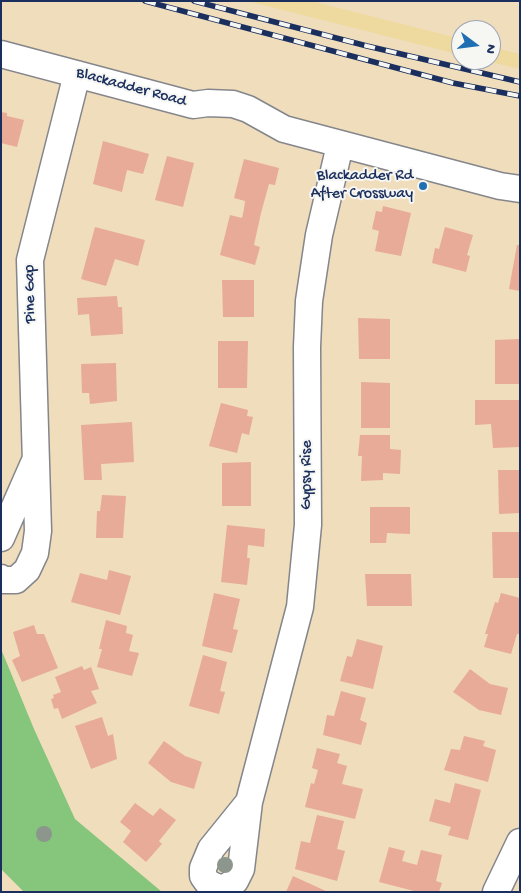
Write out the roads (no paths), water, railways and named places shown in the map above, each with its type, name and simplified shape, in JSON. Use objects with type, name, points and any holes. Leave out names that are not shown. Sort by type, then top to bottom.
[{"type":"street","name":"Blackadder Road","points":[[1,54],[193,105],[208,103],[233,104],[248,108],[284,129],[500,186],[520,189]]},
{"type":"street","name":"Pine Gap","points":[[1,578],[4,580],[16,580],[27,570],[35,553],[38,531],[30,260],[77,74]]},
{"type":"street","name":"Gypsy Rise","points":[[249,802],[300,608],[308,525],[308,301],[319,235],[340,145]]},
{"type":"street","name":"Pine Gap","points":[[1,538],[36,460]]},
{"type":"street","points":[[496,892],[520,842]]},
{"type":"railway","points":[[145,1],[453,83],[520,96]]},
{"type":"railway","points":[[194,1],[367,46],[520,82]]},
{"type":"place","name":"Blackadder Rd After Crossway","points":[[423,186]]}]
